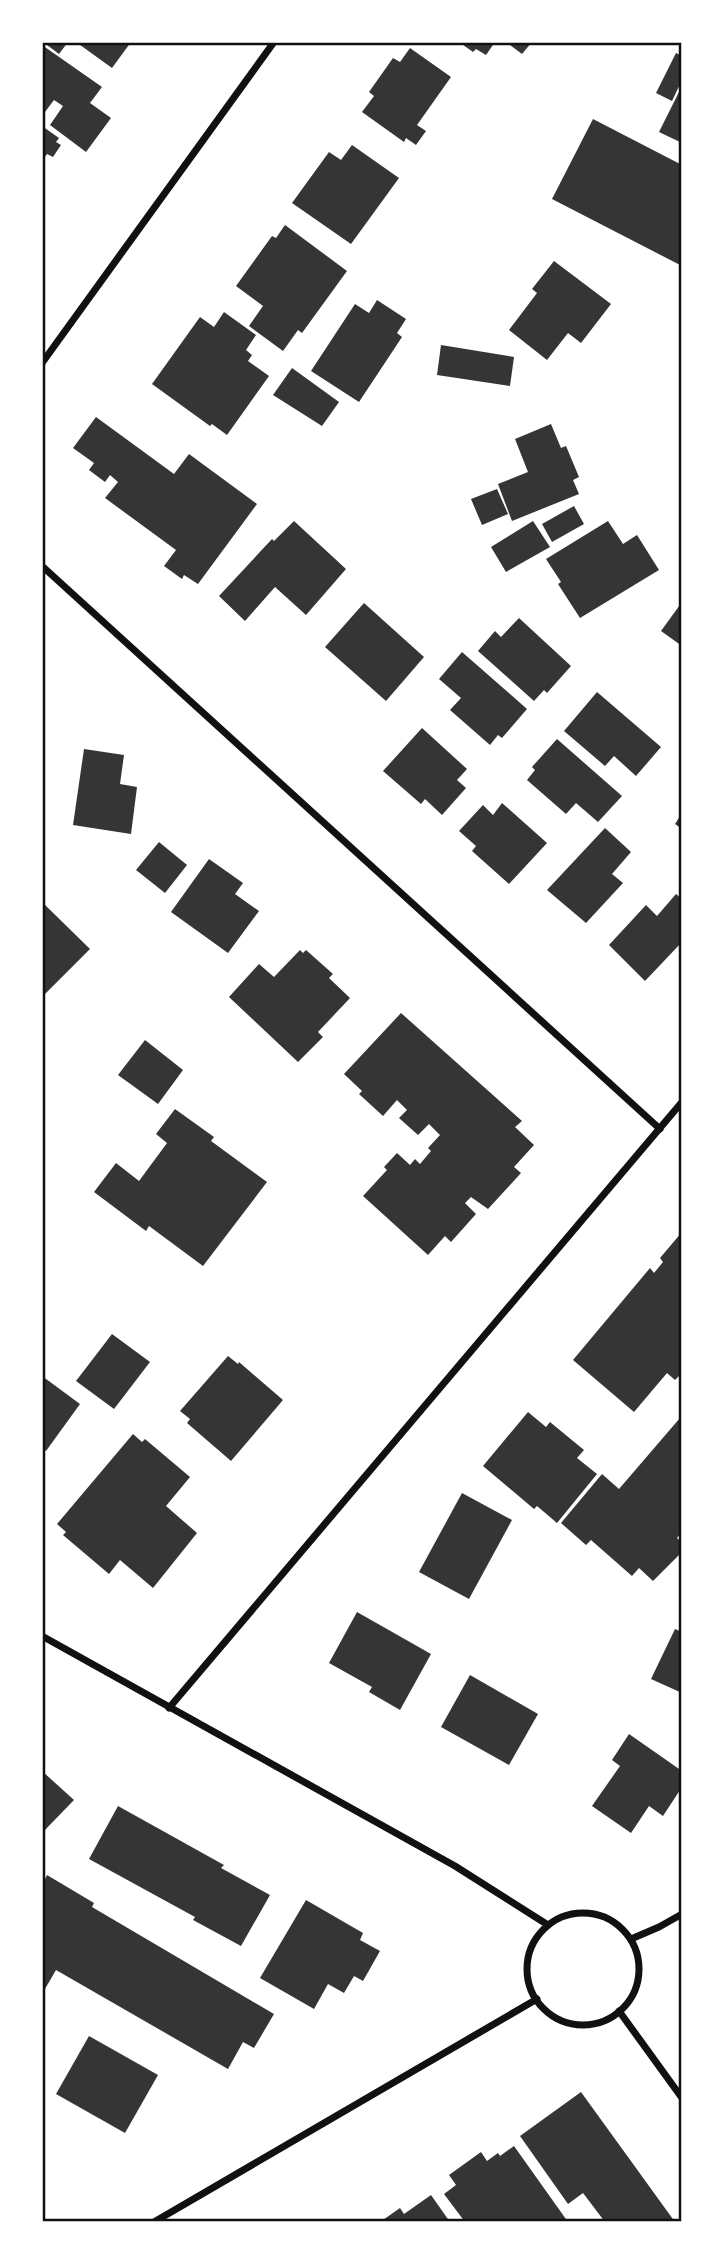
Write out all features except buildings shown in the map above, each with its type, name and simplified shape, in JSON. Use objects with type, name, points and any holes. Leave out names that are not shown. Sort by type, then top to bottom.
[{"type":"street","points":[[42,363],[274,42]]},
{"type":"street","points":[[42,566],[660,1129]]},
{"type":"street","points":[[169,1708],[682,1102]]},
{"type":"street","points":[[42,1636],[455,1866],[548,1925]]},
{"type":"street","points":[[587,1913],[617,1924],[631,1939],[638,1958],[639,1977],[632,1996],[619,2011],[603,2020],[575,2024],[550,2012],[537,1998],[529,1982],[528,1964],[536,1939],[548,1925],[567,1915],[587,1913]]},
{"type":"street","points":[[631,1939],[682,1914]]},
{"type":"street","points":[[154,2222],[537,1998]]},
{"type":"street","points":[[619,2011],[682,2098]]}]
